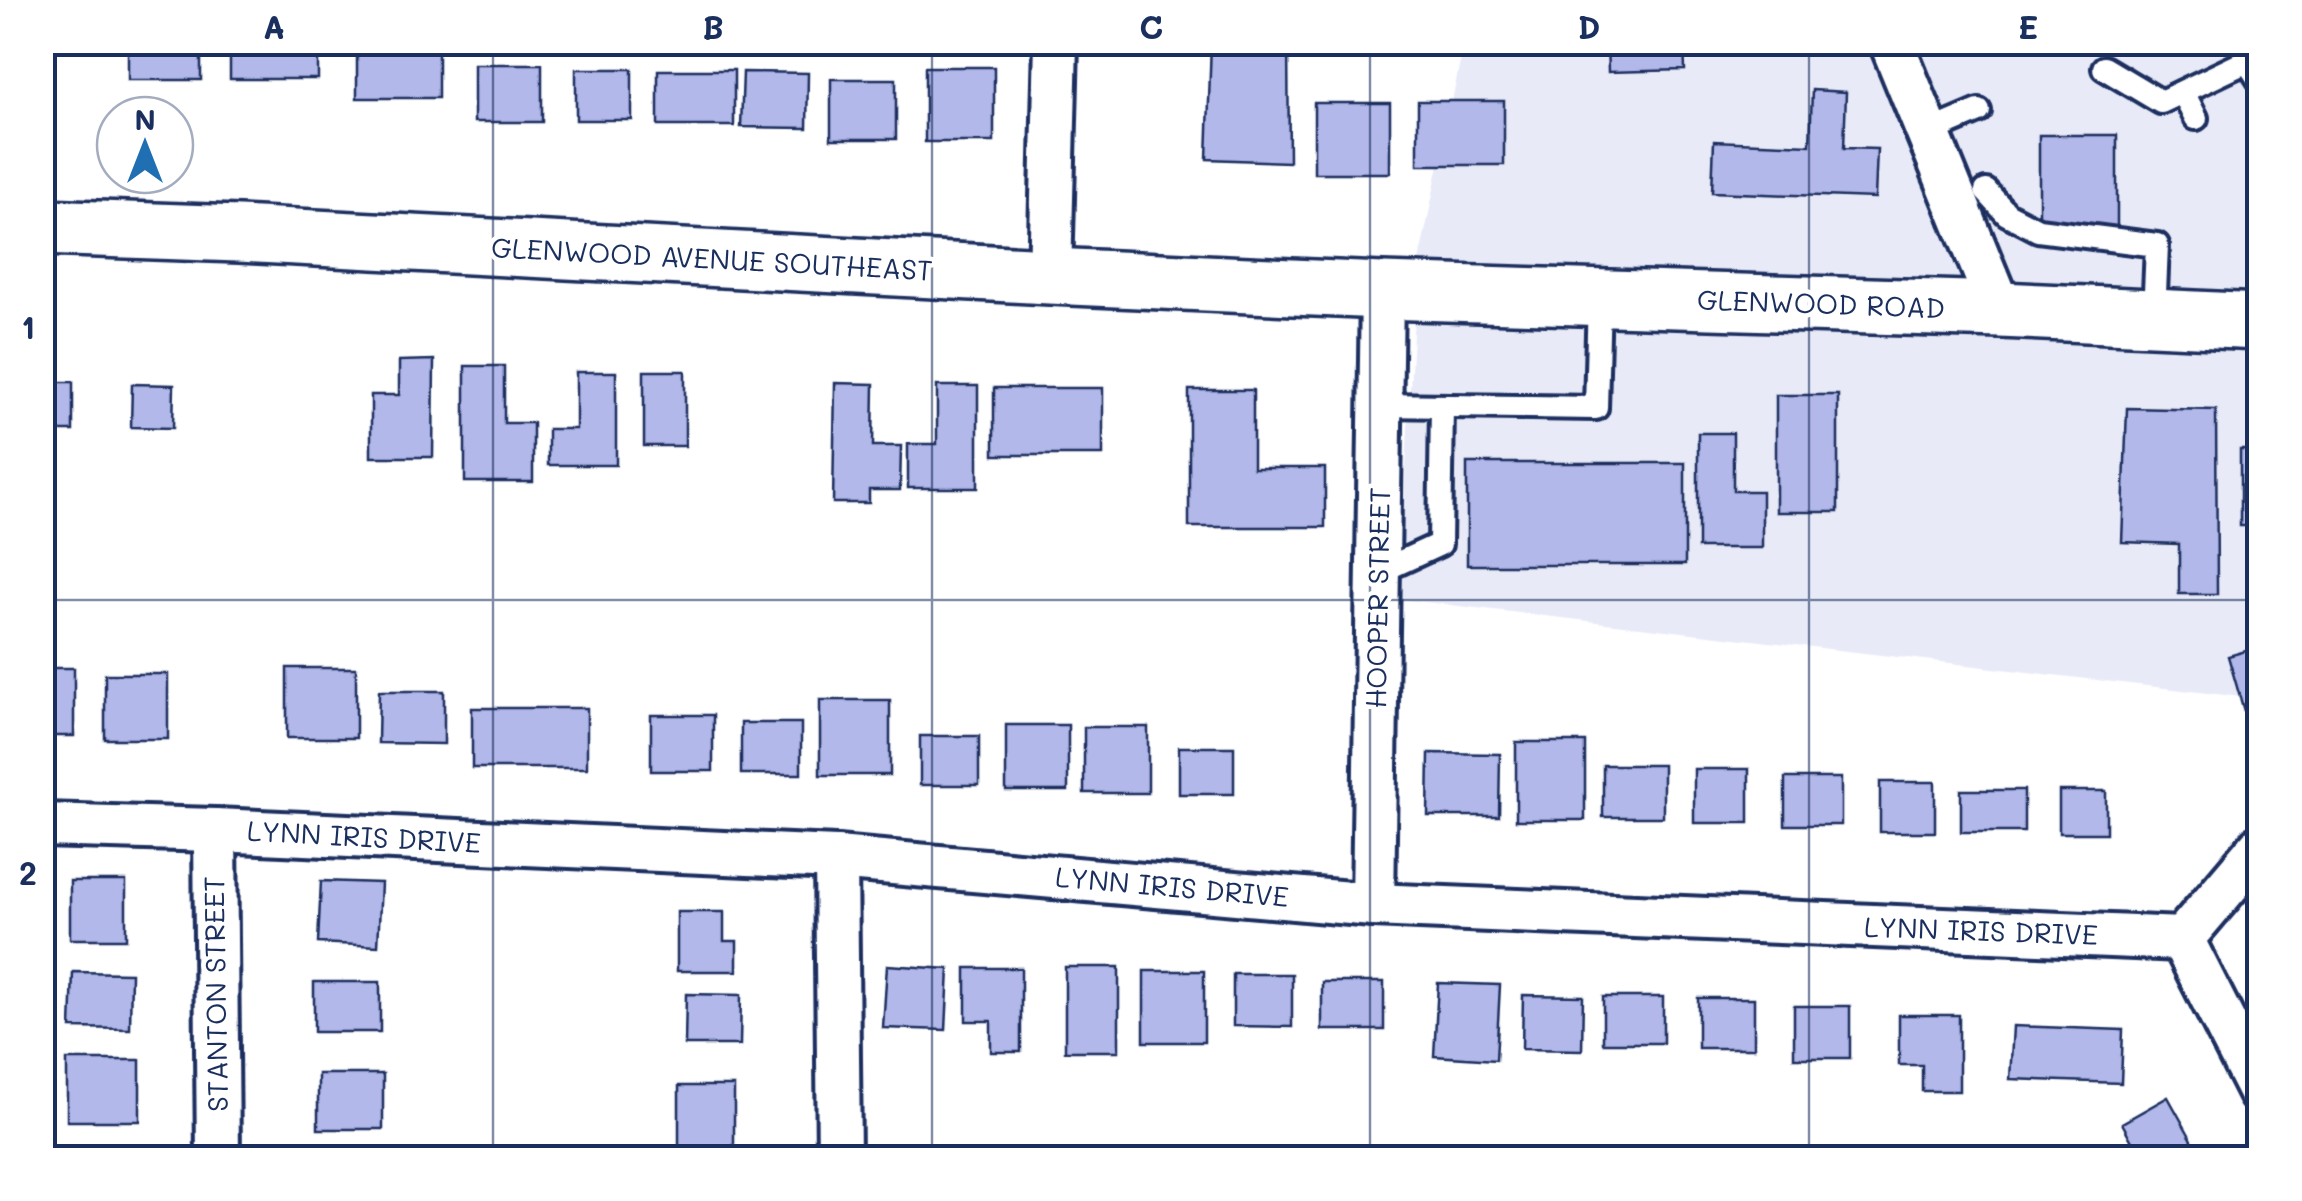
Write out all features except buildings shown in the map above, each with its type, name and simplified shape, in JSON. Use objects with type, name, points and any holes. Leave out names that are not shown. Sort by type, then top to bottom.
[{"type":"main road","name":"GLENWOOD AVENUE SOUTHEAST","points":[[42,227],[1382,291]]},
{"type":"main road","name":"GLENWOOD ROAD","points":[[1382,291],[2260,322]]},
{"type":"street","points":[[1050,276],[1056,42]]},
{"type":"street","points":[[1891,42],[2000,310]]},
{"type":"street","name":"HOOPER STREET","points":[[1374,905],[1382,291]]},
{"type":"street","name":"LYNN IRIS DRIVE","points":[[42,825],[836,858],[1374,905],[2182,939]]},
{"type":"street","name":"STANTON STREET","points":[[215,830],[218,1158]]},
{"type":"street","points":[[2254,1068],[2182,939],[2260,848]]},
{"type":"street","points":[[836,858],[839,1158]]},
{"type":"lane","points":[[2104,68],[2162,102],[2247,61],[2260,82]]},
{"type":"lane","points":[[2183,92],[2196,118]]},
{"type":"lane","points":[[1927,133],[1979,111]]},
{"type":"lane","points":[[1986,190],[2007,214],[2038,230],[2157,244],[2154,318]]},
{"type":"lane","points":[[1380,405],[1596,408],[1599,296]]},
{"type":"lane","points":[[1379,572],[1440,544],[1442,406]]},
{"type":"shaded area","points":[[1464,43],[2259,43],[2259,699],[1399,599],[1416,276]]}]
